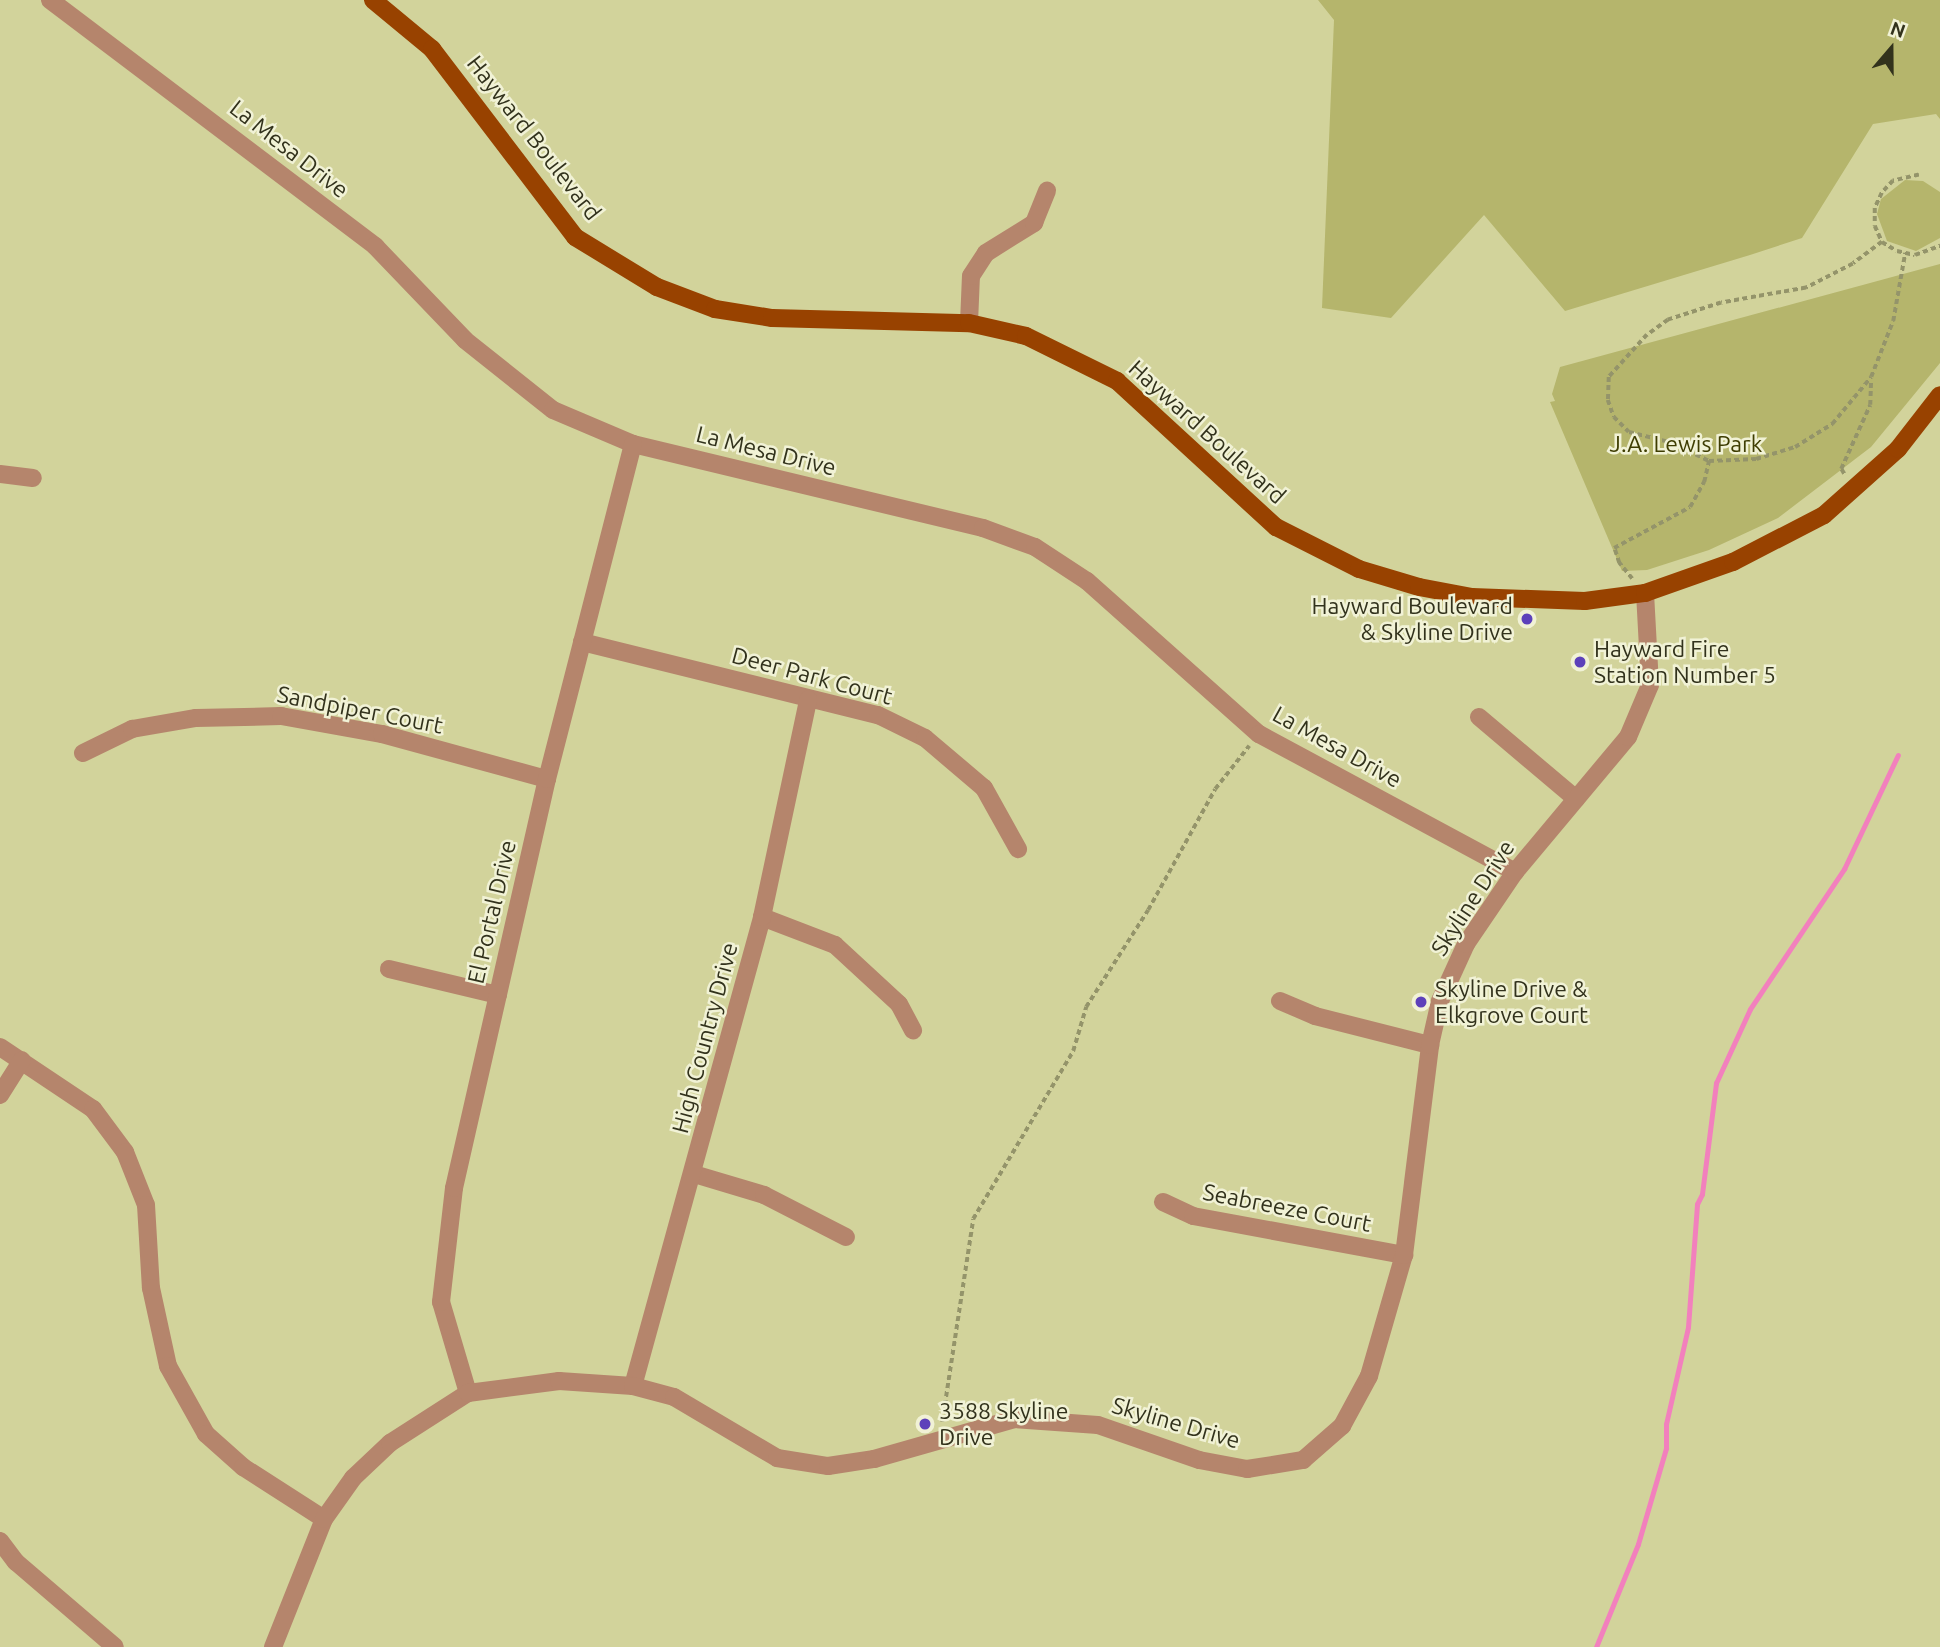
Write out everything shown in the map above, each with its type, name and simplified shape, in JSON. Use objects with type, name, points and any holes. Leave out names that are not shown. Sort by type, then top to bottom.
[{"type":"main road","name":"Hayward Boulevard","points":[[373,0],[432,48],[575,237],[657,287],[715,309],[772,318],[969,323],[1026,336],[1117,380],[1276,527],[1359,569],[1419,587],[1500,599],[1586,601],[1645,593],[1733,562],[1824,514],[1853,491],[1898,449],[1940,395]]},
{"type":"street","name":"La Mesa Drive","points":[[50,0],[375,246],[465,340],[552,410],[633,444],[983,528],[1035,547],[1087,581],[1259,734],[1515,872]]},
{"type":"street","points":[[969,323],[971,276],[986,253],[1034,223],[1046,191]]},
{"type":"street","name":"El Portal Drive","points":[[468,1393],[441,1302],[454,1188],[547,779],[633,444]]},
{"type":"street","points":[[0,474],[33,478]]},
{"type":"street","name":"Skyline Drive","points":[[273,1647],[324,1519],[353,1478],[390,1443],[468,1393],[559,1381],[633,1385],[674,1397],[777,1458],[828,1466],[874,1459],[1014,1419],[1098,1425],[1199,1460],[1247,1469],[1303,1460],[1342,1426],[1369,1377],[1404,1255],[1430,1045],[1440,1001],[1466,944],[1515,872],[1628,737],[1650,685],[1645,593]]},
{"type":"street","name":"Deer Park Court","points":[[582,642],[808,700],[878,715],[925,738],[985,788],[1018,849]]},
{"type":"street","name":"High Country Drive","points":[[633,1385],[694,1174],[762,917],[808,700]]},
{"type":"street","name":"Sandpiper Court","points":[[83,753],[132,729],[196,718],[281,716],[382,734],[547,779]]},
{"type":"street","points":[[1479,717],[1576,799]]},
{"type":"street","points":[[762,917],[835,945],[899,1004],[913,1030]]},
{"type":"street","points":[[389,969],[498,996]]},
{"type":"street","points":[[1280,1001],[1315,1017],[1430,1045]]},
{"type":"street","points":[[0,1047],[93,1109],[125,1152],[146,1205],[150,1288],[168,1366],[206,1434],[243,1467],[324,1519]]},
{"type":"street","points":[[0,1095],[22,1060]]},
{"type":"street","points":[[694,1174],[764,1195],[846,1237]]},
{"type":"street","name":"Seabreeze Court","points":[[1163,1202],[1193,1216],[1404,1255]]},
{"type":"street","points":[[0,1541],[16,1562],[115,1647]]},
{"type":"path","points":[[1919,176],[1893,181],[1882,192],[1875,217],[1882,242],[1905,253],[1928,253],[1940,246]]},
{"type":"path","points":[[1882,242],[1853,264],[1806,288],[1721,303],[1668,320],[1647,335],[1609,377],[1608,400],[1614,417],[1629,432],[1673,443],[1709,461],[1756,459],[1795,447],[1832,424],[1871,377],[1893,321],[1905,253]]},
{"type":"path","points":[[1853,491],[1841,469],[1870,405],[1871,377]]},
{"type":"path","points":[[1645,593],[1619,563],[1614,548],[1690,507],[1704,482],[1709,461]]},
{"type":"path","points":[[940,1439],[973,1219],[1073,1051],[1086,1007],[1148,910],[1215,789],[1259,734]]},
{"type":"green space","points":[[1318,0],[1940,0],[1940,119],[1936,114],[1873,124],[1802,238],[1750,255],[1565,311],[1484,215],[1391,318],[1322,308],[1334,20]]},
{"type":"green space","points":[[1905,180],[1923,181],[1940,192],[1940,238],[1916,251],[1887,241],[1877,214],[1881,199]]},
{"type":"green space","name":"J.A. Lewis Park","points":[[1940,264],[1940,363],[1871,447],[1778,518],[1709,550],[1647,570],[1622,571],[1550,402],[1555,401],[1552,394],[1560,367]]},
{"type":"waterway","points":[[1596,1647],[1638,1544],[1666,1448],[1666,1424],[1688,1327],[1697,1204],[1702,1194],[1716,1083],[1750,1009],[1844,869],[1898,755]]},
{"type":"place","name":"Hayward Boulevard & Skyline Drive","points":[[1527,619]]},
{"type":"place","name":"Hayward Fire Station Number 5","points":[[1580,662]]},
{"type":"place","name":"Skyline Drive & Elkgrove Court","points":[[1421,1002]]},
{"type":"place","name":"3588 Skyline Drive","points":[[925,1424]]}]
